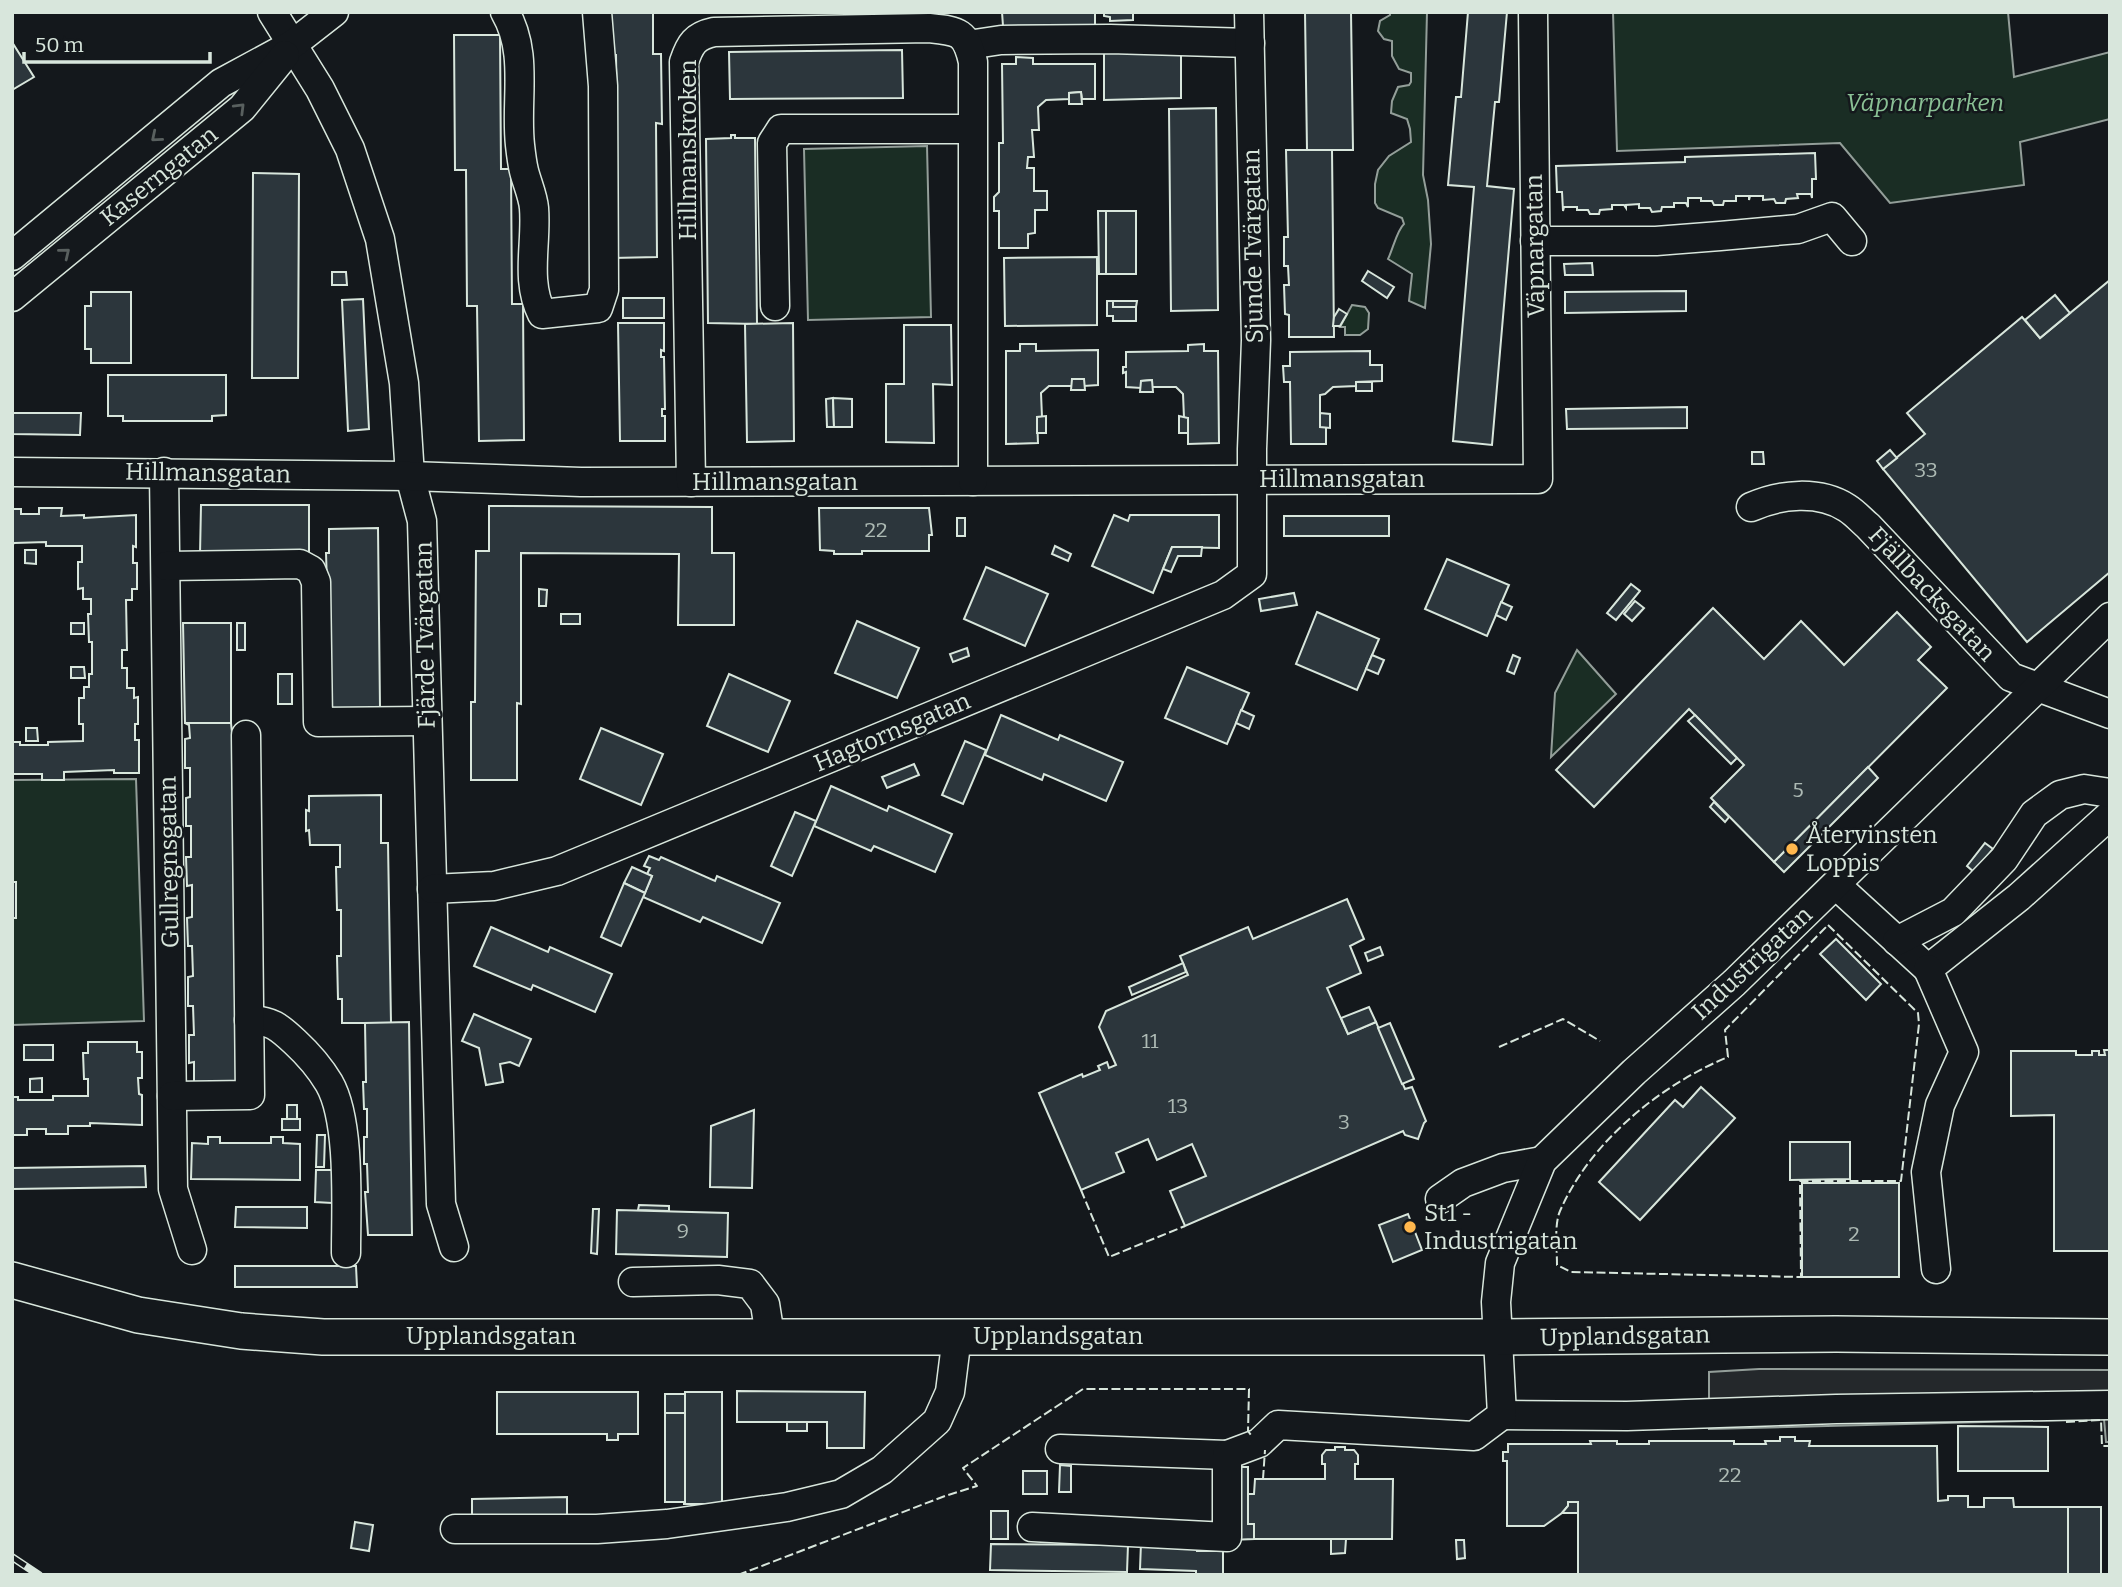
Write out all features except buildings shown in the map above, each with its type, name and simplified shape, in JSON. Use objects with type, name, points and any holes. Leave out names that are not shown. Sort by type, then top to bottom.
[{"type":"main road","name":"Upplandsgatan","points":[[12,1280],[138,1315],[241,1331],[323,1337],[1497,1337],[1836,1334],[2110,1337]]},
{"type":"street","name":"Fjärde Tvärgatan","points":[[272,12],[320,89],[350,149],[380,240],[404,383],[410,476],[422,521],[441,1204],[454,1247]]},
{"type":"street","name":"Kaserngatan","points":[[12,256],[221,83],[293,44],[334,12]]},
{"type":"street","points":[[505,12],[516,37],[520,80],[519,131],[523,168],[534,207],[534,298],[542,314],[598,308],[604,290],[603,86],[597,12]]},
{"type":"street","name":"Sjunde Tvärgatan","points":[[1249,12],[1256,340],[1252,479]]},
{"type":"street","name":"Väpnargatan","points":[[1533,12],[1538,479]]},
{"type":"street","name":"Hillmanskroken","points":[[691,482],[684,62],[699,23],[726,31],[813,21],[866,21],[959,29],[1001,40],[1110,39],[1250,43]]},
{"type":"street","points":[[959,29],[972,62],[973,481]]},
{"type":"street","name":"Kaserngatan","points":[[12,297],[242,108],[293,44]]},
{"type":"street","points":[[775,306],[772,143],[781,130],[972,129]]},
{"type":"street","points":[[1535,241],[1644,241],[1720,236],[1798,229],[1832,217],[1852,241]]},
{"type":"street","name":"Hillmansgatan","points":[[12,472],[410,476],[581,482],[1538,479]]},
{"type":"street","name":"Gullregnsgatan","points":[[163,472],[173,1189],[192,1250]]},
{"type":"street","name":"Hagtornsgatan","points":[[432,889],[494,886],[557,871],[1223,595],[1252,574],[1252,479]]},
{"type":"street","name":"Fjällbacksgatan","points":[[1751,507],[1768,499],[1785,496],[1824,498],[1846,507],[1868,526],[2011,677],[2110,715]]},
{"type":"street","points":[[166,566],[300,564],[312,570],[316,582],[318,722],[426,721]]},
{"type":"street","name":"Industrigatan","points":[[1502,1415],[1496,1302],[1500,1263],[1542,1161],[1634,1072],[1734,983],[2110,617]]},
{"type":"street","points":[[172,1096],[250,1095],[246,734]]},
{"type":"street","points":[[1897,941],[1953,912],[2004,859],[2034,814],[2060,795],[2084,789],[2110,793]]},
{"type":"street","points":[[1927,969],[2020,897],[2110,816]]},
{"type":"street","points":[[1836,885],[1927,969],[1964,1052],[1940,1104],[1926,1172],[1936,1269]]},
{"type":"street","points":[[249,1020],[265,1020],[282,1030],[306,1052],[330,1084],[344,1130],[346,1253]]},
{"type":"street","points":[[1440,1199],[1463,1183],[1503,1168],[1542,1161]]},
{"type":"street","points":[[633,1282],[718,1280],[750,1284],[765,1304],[770,1336]]},
{"type":"street","points":[[456,1529],[597,1528],[667,1524],[788,1507],[841,1494],[882,1470],[937,1421],[950,1392],[957,1336]]},
{"type":"street","points":[[1060,1449],[1227,1455],[1259,1443],[1278,1425],[1474,1436],[1502,1415],[1627,1416],[1836,1409],[2110,1405]]},
{"type":"street","points":[[1031,1527],[1227,1537],[1227,1455]]},
{"type":"green space","points":[[1390,12],[1427,12],[1423,175],[1431,244],[1425,308],[1409,301],[1412,274],[1388,259],[1404,224],[1402,218],[1378,208],[1375,203],[1378,170],[1389,156],[1411,142],[1407,119],[1391,113],[1392,101],[1398,87],[1409,85],[1411,73],[1399,69],[1392,56],[1392,41],[1384,39],[1378,31],[1380,21],[1390,15]]},
{"type":"green space","name":"Väpnarparken","points":[[1613,12],[2008,12],[2014,77],[2110,52],[2110,119],[2020,142],[2024,185],[1890,203],[1840,143],[1617,151]]},
{"type":"green space","points":[[927,146],[931,317],[808,320],[804,149]]},
{"type":"green space","points":[[1352,305],[1365,307],[1369,313],[1368,329],[1360,335],[1345,335],[1345,327],[1340,327]]},
{"type":"green space","points":[[1577,650],[1616,694],[1551,757],[1555,693]]},
{"type":"green space","points":[[136,779],[144,1021],[12,1025],[12,780]]},
{"type":"shaded area","points":[[1759,1369],[2110,1370],[2110,1442],[2106,1442],[2104,1419],[1709,1429],[1709,1372]]},
{"type":"railway","points":[[12,1557],[39,1575]]},
{"type":"fence","points":[[1828,925],[1918,1013],[1919,1024],[1901,1181],[1800,1181],[1801,1277],[1571,1272],[1557,1265],[1558,1217],[1573,1186],[1589,1162],[1608,1139],[1653,1100],[1677,1083],[1728,1057],[1725,1030],[1828,925]]},
{"type":"fence","points":[[1499,1047],[1563,1019],[1600,1041]]},
{"type":"fence","points":[[1081,1190],[1109,1257],[1185,1226]]},
{"type":"fence","points":[[738,1575],[977,1486],[963,1468],[1083,1389],[1249,1389],[1248,1431],[1251,1435]]},
{"type":"fence","points":[[2066,1422],[2101,1420],[2102,1446],[2110,1446]]},
{"type":"fence","points":[[1263,1479],[1265,1450]]},
{"type":"place","name":"Återvinsten Loppis","points":[[1792,849]]},
{"type":"place","name":"St1 - Industrigatan","points":[[1410,1227]]}]
